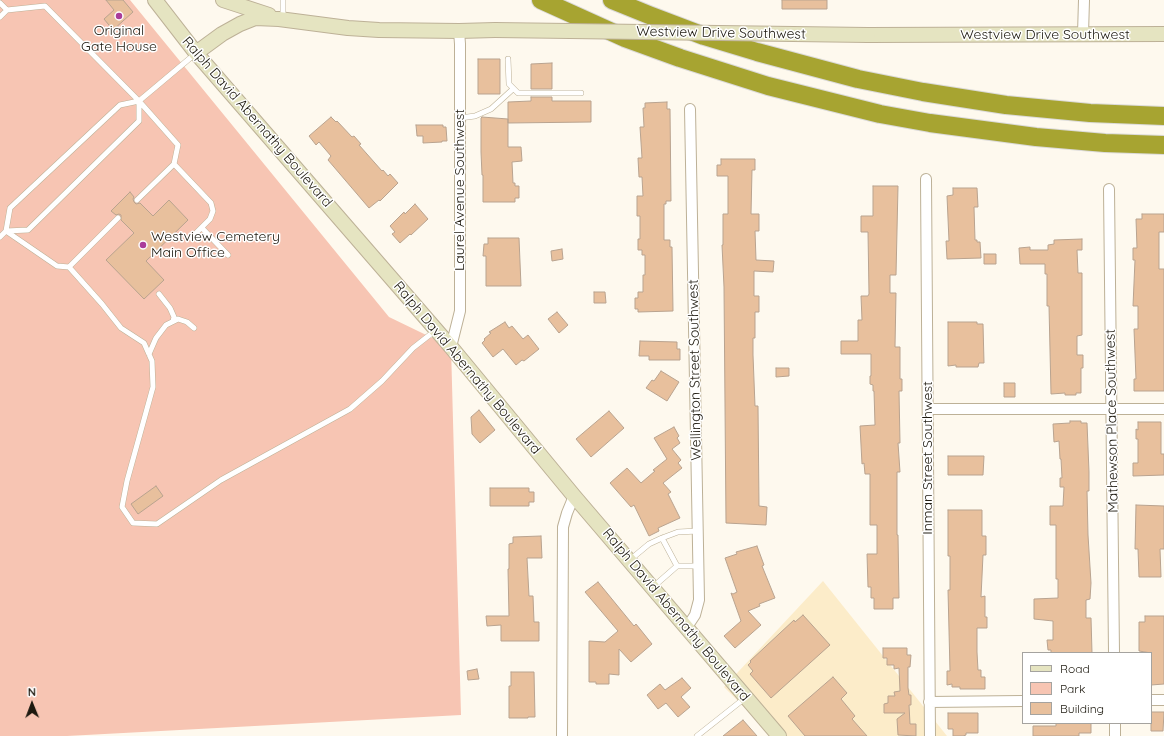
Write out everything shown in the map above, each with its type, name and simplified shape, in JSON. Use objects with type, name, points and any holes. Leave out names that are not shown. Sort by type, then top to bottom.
[{"type":"highway","points":[[541,0],[625,38],[680,58],[768,86],[880,114],[930,123],[1036,138],[1105,143],[1164,145]]},
{"type":"highway","points":[[612,0],[704,36],[858,79],[930,94],[1006,105],[1090,113],[1164,116]]},
{"type":"street","name":"Ralph David Abernathy Boulevard","points":[[155,0],[196,53],[451,347],[574,496],[779,736]]},
{"type":"street","name":"Westview Drive Southwest","points":[[223,0],[281,19]]},
{"type":"street","points":[[1083,34],[1084,0]]},
{"type":"street","name":"Westview Drive Southwest","points":[[196,53],[222,34],[255,18],[281,19],[348,28],[459,31],[495,30],[868,35],[1164,34]]},
{"type":"street","name":"Laurel Avenue Southwest","points":[[451,347],[460,312],[459,31]]},
{"type":"street","name":"Wellington Street Southwest","points":[[687,627],[696,615],[699,600],[690,109]]},
{"type":"street","name":"Inman Street Southwest","points":[[926,179],[930,736]]},
{"type":"street","name":"Mathewson Place Southwest","points":[[1109,189],[1114,652]]},
{"type":"street","points":[[928,409],[1164,409]]},
{"type":"street","points":[[562,736],[563,528],[574,496]]},
{"type":"street","points":[[1152,700],[1164,700]]},
{"type":"street","points":[[929,702],[1022,701]]},
{"type":"street","points":[[1115,724],[1115,736]]},
{"type":"lane","points":[[281,19],[283,0]]},
{"type":"lane","points":[[0,3],[7,10]]},
{"type":"lane","points":[[0,17],[7,10],[45,6],[139,100],[178,145],[174,164],[137,200]]},
{"type":"lane","points":[[0,238],[6,231],[10,208],[120,105],[139,100],[196,53]]},
{"type":"lane","points":[[508,59],[509,84],[518,93],[581,93]]},
{"type":"lane","points":[[460,118],[475,116],[491,110],[513,89]]},
{"type":"lane","points":[[6,231],[28,230],[140,121],[139,100]]},
{"type":"lane","points":[[174,164],[212,203],[213,211],[210,219],[191,238]]},
{"type":"lane","points":[[69,267],[118,218]]},
{"type":"lane","points":[[202,228],[228,255]]},
{"type":"lane","points":[[6,231],[57,266],[69,267],[122,328],[144,343],[149,354],[152,361],[153,387],[129,474],[122,507],[133,523],[157,524],[221,480],[350,409],[382,381],[413,348],[436,330]]},
{"type":"lane","points":[[159,294],[170,308],[174,317],[173,321]]},
{"type":"lane","points":[[149,354],[156,338],[166,325],[178,319],[187,322],[194,328]]},
{"type":"lane","points":[[630,560],[649,544],[662,538],[678,532],[698,531]]},
{"type":"lane","points":[[662,538],[677,566]]},
{"type":"lane","points":[[652,587],[677,566],[698,566]]},
{"type":"lane","points":[[697,736],[746,697]]},
{"type":"shaded area","points":[[823,581],[947,736],[773,736],[724,687]]},
{"type":"green space","points":[[0,0],[130,0],[389,317],[451,347],[461,715],[67,736],[0,736]]},
{"type":"building","name":"Original Gate House","points":[[106,0],[123,0],[133,12],[113,30],[104,19],[114,10]]},
{"type":"building","points":[[782,0],[827,0],[827,9],[782,9]]},
{"type":"building","points":[[478,59],[500,59],[500,94],[478,94]]},
{"type":"building","points":[[552,63],[552,89],[531,89],[531,64]]},
{"type":"building","points":[[531,97],[552,97],[552,101],[591,101],[591,122],[508,123],[508,102],[531,101]]},
{"type":"building","points":[[667,102],[667,109],[670,109],[671,201],[666,201],[666,204],[664,204],[664,240],[670,240],[670,247],[672,247],[673,311],[638,312],[638,309],[635,309],[635,298],[638,298],[638,292],[643,292],[643,275],[645,275],[645,255],[642,255],[642,250],[638,250],[638,239],[640,239],[640,216],[637,216],[637,196],[643,196],[642,177],[639,177],[638,158],[642,158],[640,127],[644,127],[643,108],[645,108],[645,103]]},
{"type":"building","points":[[331,117],[336,122],[337,121],[352,137],[354,136],[361,144],[359,145],[382,171],[383,170],[388,176],[390,174],[398,183],[380,201],[379,200],[369,208],[328,160],[331,156],[319,142],[316,145],[309,136]]},
{"type":"building","points":[[482,117],[508,119],[508,147],[521,147],[522,161],[512,162],[513,183],[515,183],[515,186],[519,186],[519,198],[515,198],[515,202],[483,202],[481,152]]},
{"type":"building","points":[[416,125],[443,125],[443,127],[446,127],[447,141],[423,143],[423,136],[417,136]]},
{"type":"building","points":[[721,159],[755,159],[755,170],[752,170],[751,214],[759,214],[759,231],[755,231],[756,260],[774,261],[773,272],[754,271],[754,296],[759,296],[759,312],[755,312],[755,338],[753,338],[753,355],[755,406],[758,406],[759,506],[767,507],[766,525],[726,523],[724,287],[722,245],[723,214],[728,214],[728,176],[717,176],[717,165],[721,165]]},
{"type":"building","points":[[873,186],[898,186],[896,275],[890,275],[890,293],[896,293],[895,347],[900,347],[900,379],[902,379],[902,391],[899,391],[900,443],[898,443],[900,472],[897,472],[899,598],[893,598],[893,609],[874,609],[874,598],[871,598],[871,587],[868,587],[867,554],[877,554],[877,525],[870,525],[870,474],[865,474],[864,463],[862,464],[860,426],[875,425],[874,391],[873,385],[870,384],[871,354],[841,354],[841,341],[858,341],[858,320],[862,320],[861,296],[868,296],[869,294],[868,232],[861,232],[861,216],[873,216]]},
{"type":"building","points":[[953,188],[977,188],[978,207],[974,207],[975,240],[980,242],[981,258],[947,259],[946,241],[949,241],[947,196],[953,195]]},
{"type":"building","name":"Westview Cemetery Main Office","points":[[130,192],[134,197],[134,202],[136,204],[140,203],[153,216],[169,200],[188,220],[146,261],[164,280],[144,299],[106,260],[134,233],[121,220],[121,215],[116,215],[111,211]]},
{"type":"building","points":[[415,204],[428,219],[400,243],[392,234],[395,232],[390,226],[404,212],[405,214]]},
{"type":"building","points":[[1142,214],[1164,214],[1164,232],[1159,232],[1159,269],[1164,269],[1164,391],[1134,391],[1134,379],[1136,379],[1134,329],[1138,329],[1138,306],[1133,306],[1135,260],[1133,260],[1133,248],[1137,248],[1136,219],[1142,219]]},
{"type":"building","points":[[488,238],[519,238],[521,286],[486,286],[486,256],[483,256],[484,244],[488,244]]},
{"type":"building","points":[[1082,239],[1082,250],[1077,250],[1078,273],[1082,273],[1082,335],[1077,336],[1077,355],[1083,355],[1083,368],[1081,368],[1081,393],[1076,393],[1076,395],[1065,395],[1065,393],[1051,394],[1049,306],[1047,306],[1047,274],[1045,274],[1045,264],[1020,264],[1019,248],[1030,247],[1030,250],[1048,250],[1048,245],[1054,244],[1054,240]]},
{"type":"building","points":[[562,249],[563,259],[552,261],[551,251]]},
{"type":"building","points":[[984,254],[996,254],[996,264],[984,264]]},
{"type":"building","points":[[594,292],[605,292],[606,303],[594,303]]},
{"type":"building","points":[[557,312],[568,325],[559,333],[548,319]]},
{"type":"building","points":[[505,322],[509,328],[512,326],[523,339],[528,335],[539,349],[524,361],[522,360],[516,365],[503,349],[493,357],[482,343],[491,333],[489,332]]},
{"type":"building","points":[[948,322],[977,322],[977,324],[983,324],[984,363],[979,363],[978,367],[956,367],[956,365],[948,366]]},
{"type":"building","points":[[640,341],[677,342],[677,349],[680,349],[680,360],[649,360],[649,356],[639,356]]},
{"type":"building","points":[[776,368],[789,368],[789,376],[776,377]]},
{"type":"building","points":[[661,371],[679,382],[667,401],[646,388],[652,380],[654,381]]},
{"type":"building","points":[[1004,383],[1015,383],[1015,397],[1004,397]]},
{"type":"building","points":[[479,410],[495,430],[480,443],[472,434],[471,417]]},
{"type":"building","points":[[609,411],[624,428],[591,457],[576,439]]},
{"type":"building","points":[[1070,421],[1081,421],[1081,423],[1087,423],[1089,472],[1089,491],[1087,491],[1088,535],[1091,583],[1090,599],[1086,600],[1086,618],[1091,618],[1092,652],[1051,652],[1051,650],[1048,650],[1047,640],[1053,640],[1053,621],[1034,619],[1034,599],[1058,598],[1058,579],[1056,579],[1056,525],[1050,525],[1050,506],[1063,506],[1064,487],[1060,487],[1060,478],[1062,478],[1059,441],[1054,442],[1053,424],[1070,423]]},
{"type":"building","points":[[1138,422],[1161,422],[1161,454],[1164,454],[1164,475],[1133,476],[1133,463],[1138,463],[1138,439],[1136,439],[1136,429],[1138,430]]},
{"type":"building","points":[[674,427],[679,436],[677,438],[680,443],[672,449],[681,460],[678,463],[682,468],[663,483],[671,492],[668,494],[680,518],[658,528],[659,531],[649,536],[634,505],[631,507],[610,483],[627,468],[641,483],[655,471],[653,470],[667,459],[654,438]]},
{"type":"building","points":[[948,456],[984,456],[983,475],[948,475]]},
{"type":"building","points":[[156,486],[163,496],[138,514],[131,504]]},
{"type":"building","points":[[490,488],[529,488],[529,492],[534,492],[534,502],[529,502],[529,506],[490,506]]},
{"type":"building","points":[[1136,505],[1164,506],[1164,549],[1160,549],[1161,577],[1139,577],[1138,549],[1135,549]]},
{"type":"building","points":[[948,510],[982,510],[982,536],[986,536],[986,555],[983,555],[981,597],[985,596],[985,617],[987,617],[987,628],[977,628],[977,652],[978,670],[981,670],[981,677],[985,677],[985,689],[960,689],[960,687],[952,687],[952,684],[947,685],[947,671],[950,671],[948,590],[950,590],[950,556],[948,556]]},
{"type":"building","points":[[541,536],[542,558],[527,558],[529,596],[533,596],[534,622],[539,622],[539,641],[501,641],[501,625],[487,626],[486,616],[509,616],[509,544],[513,543],[513,537]]},
{"type":"building","points":[[757,546],[764,565],[762,566],[775,598],[759,604],[760,606],[748,611],[761,625],[735,648],[724,636],[741,621],[731,593],[733,594],[737,592],[725,558],[737,554],[736,552]]},
{"type":"building","points":[[598,582],[634,626],[636,624],[652,644],[631,662],[619,649],[619,675],[609,674],[609,684],[596,684],[596,682],[589,682],[589,641],[605,642],[618,631],[585,592]]},
{"type":"building","points":[[803,615],[830,645],[771,698],[750,674],[753,671],[748,665],[751,662],[750,661],[794,620],[795,622]]},
{"type":"building","points":[[1145,616],[1164,616],[1164,684],[1152,685],[1152,652],[1139,651],[1139,622],[1145,622]]},
{"type":"building","points":[[883,648],[907,648],[907,655],[911,655],[910,667],[908,667],[908,688],[909,695],[911,695],[911,705],[909,705],[910,724],[916,724],[916,736],[898,735],[897,719],[905,713],[884,713],[884,704],[888,703],[888,696],[895,696],[894,692],[900,691],[899,668],[894,669],[894,665],[887,665],[887,658],[883,658]]},
{"type":"building","points":[[477,669],[479,679],[468,680],[467,671]]},
{"type":"building","points":[[511,672],[534,672],[535,717],[509,718],[509,686],[511,686]]},
{"type":"building","points":[[833,677],[847,693],[841,699],[855,716],[852,719],[867,736],[805,736],[788,716]]},
{"type":"building","points":[[682,678],[691,688],[681,697],[690,707],[678,717],[666,703],[658,709],[647,695],[660,684],[665,690]]},
{"type":"building","points":[[1152,712],[1164,712],[1163,731],[1151,731]]},
{"type":"building","points":[[948,713],[978,713],[978,733],[966,733],[966,735],[963,736],[953,736],[953,729],[948,729]]},
{"type":"building","points":[[743,720],[757,736],[723,736]]},
{"type":"building","points":[[1056,724],[1091,724],[1091,733],[1079,733],[1079,736],[1033,736],[1033,726],[1056,726]]},
{"type":"place","name":"Original Gate House","points":[[119,16]]},
{"type":"place","name":"Westview Cemetery Main Office","points":[[143,245]]}]
